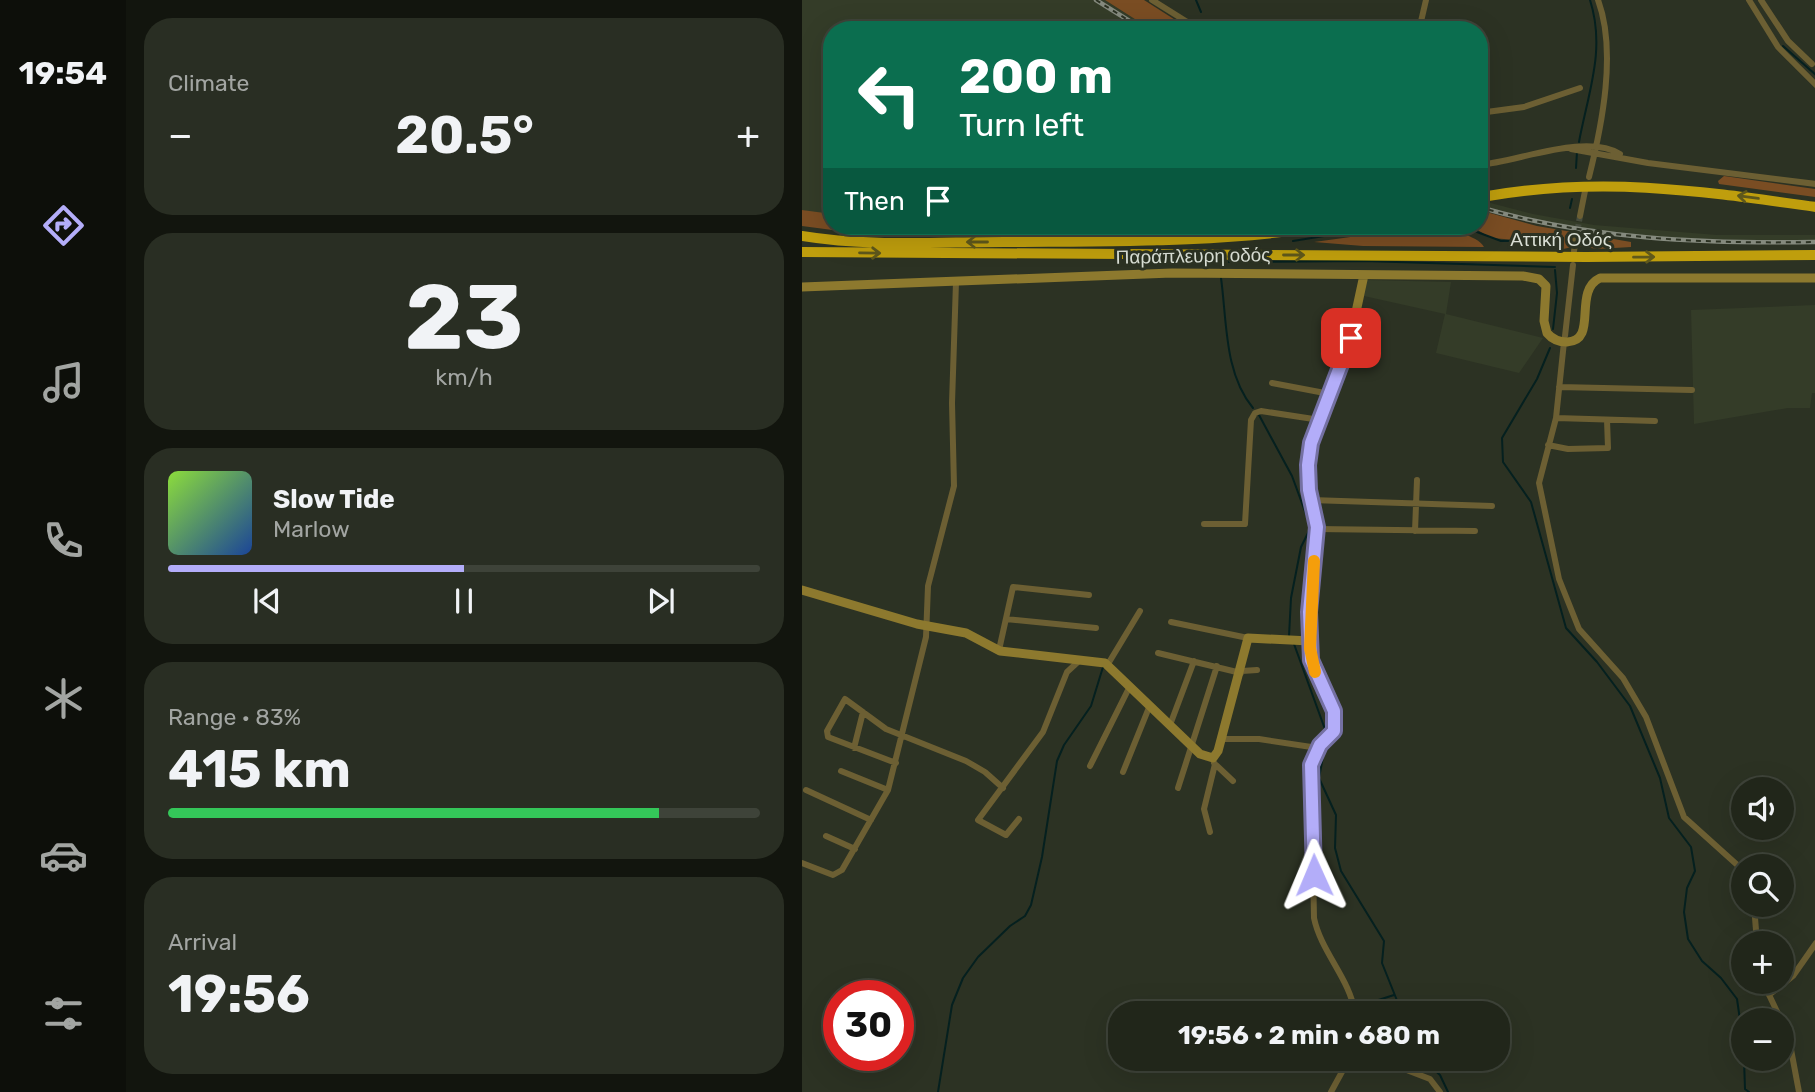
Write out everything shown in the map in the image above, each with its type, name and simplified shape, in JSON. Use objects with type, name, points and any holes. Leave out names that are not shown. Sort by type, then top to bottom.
[{"type":"highway","points":[[1488,196],[1563,187],[1626,184],[1815,207]]},
{"type":"highway","points":[[802,236],[829,240],[914,242],[1183,240],[1262,235]]},
{"type":"highway","name":"Αττική Οδός","points":[[802,252],[1555,257],[1815,255]]},
{"type":"street","points":[[1152,0],[1186,21]]},
{"type":"street","points":[[1421,21],[1426,0]]},
{"type":"street","points":[[1589,177],[1596,148],[1606,32],[1598,0]]},
{"type":"street","points":[[1749,0],[1778,47],[1815,85]]},
{"type":"street","points":[[1761,0],[1788,41],[1812,64]]},
{"type":"street","points":[[1488,112],[1524,107],[1580,88]]},
{"type":"street","points":[[1488,163],[1571,149],[1596,148],[1648,163],[1815,184]]},
{"type":"street","points":[[1580,216],[1585,191]]},
{"type":"street","points":[[1574,251],[1576,240]]},
{"type":"street","points":[[1573,265],[1556,418],[1539,478],[1539,491],[1559,579],[1575,621],[1635,696],[1652,730],[1689,824],[1731,860]]},
{"type":"street","name":"Παράπλευρη οδός","points":[[802,287],[1172,273],[1533,276],[1546,286],[1544,321],[1549,330],[1565,339]]},
{"type":"street","points":[[1352,1001],[1317,932],[1314,918],[1311,774],[1318,748],[1334,731],[1335,717],[1311,660],[1310,594],[1317,529],[1311,500],[1309,453],[1351,338],[1364,275]]},
{"type":"street","points":[[1565,339],[1578,335],[1584,326],[1587,291],[1593,281],[1600,278],[1815,278]]},
{"type":"street","points":[[802,863],[837,875],[888,790],[896,763],[926,626],[927,586],[954,486],[952,403],[956,282]]},
{"type":"street","points":[[1272,383],[1330,394]]},
{"type":"street","points":[[1559,387],[1692,390]]},
{"type":"street","points":[[1204,524],[1245,524],[1252,420],[1255,413],[1261,411],[1320,420]]},
{"type":"street","points":[[1556,418],[1655,421]]},
{"type":"street","points":[[1548,445],[1568,449],[1608,448],[1607,420]]},
{"type":"street","points":[[1415,531],[1417,480]]},
{"type":"street","points":[[1311,500],[1492,506]]},
{"type":"street","points":[[1317,529],[1475,531]]},
{"type":"street","points":[[999,650],[1011,589],[1017,586],[1089,595]]},
{"type":"street","points":[[802,590],[926,626],[965,633],[999,650],[1108,664],[1200,754],[1214,761],[1232,781]]},
{"type":"street","points":[[1108,664],[1140,611]]},
{"type":"street","points":[[1006,619],[1096,628]]},
{"type":"street","points":[[1171,622],[1248,638],[1310,641]]},
{"type":"street","points":[[1210,832],[1204,809],[1214,761],[1242,672],[1248,638]]},
{"type":"street","points":[[1158,653],[1242,672],[1257,670]]},
{"type":"street","points":[[1019,819],[1006,835],[978,820],[1043,732],[1067,672],[1080,660]]},
{"type":"street","points":[[1170,725],[1194,661]]},
{"type":"street","points":[[1178,788],[1217,666]]},
{"type":"street","points":[[1090,766],[1130,685]]},
{"type":"street","points":[[896,763],[826,735],[845,699],[893,732],[966,761],[985,772],[1003,788]]},
{"type":"street","points":[[1123,772],[1150,705]]},
{"type":"street","points":[[854,748],[863,712]]},
{"type":"street","points":[[893,732],[904,727]]},
{"type":"street","points":[[1222,739],[1259,739],[1318,748]]},
{"type":"street","points":[[841,771],[888,790]]},
{"type":"street","points":[[806,790],[871,820]]},
{"type":"street","points":[[826,835],[855,849]]},
{"type":"street","points":[[1775,1008],[1769,995],[1793,976],[1815,943]]},
{"type":"street","points":[[1794,1065],[1799,1092]]},
{"type":"street","points":[[1331,1092],[1342,1071]]},
{"type":"street","points":[[1409,1071],[1430,1079],[1440,1092]]},
{"type":"shaded area","points":[[802,0],[1105,0],[1138,21],[823,21],[823,214],[802,210]]},
{"type":"shaded area","points":[[1105,0],[1144,0],[1177,21],[1138,21]]},
{"type":"shaded area","points":[[1724,176],[1815,189],[1815,197],[1719,184],[1718,181]]},
{"type":"shaded area","points":[[1488,202],[1594,225],[1717,235],[1815,235],[1815,244],[1717,243],[1612,236],[1488,211]]},
{"type":"shaded area","points":[[802,210],[823,213],[823,229],[802,226]]},
{"type":"shaded area","points":[[1488,212],[1537,226],[1631,242],[1631,247],[1598,249],[1577,246],[1563,249],[1544,242],[1491,238],[1486,235]]},
{"type":"shaded area","points":[[1365,235],[1466,235],[1484,247],[1363,246],[1314,242]]},
{"type":"shaded area","points":[[1367,280],[1451,282],[1446,314],[1543,338],[1519,373],[1436,353],[1445,314],[1364,296]]},
{"type":"shaded area","points":[[1815,305],[1815,393],[1812,393],[1810,408],[1788,408],[1694,424],[1691,310]]},
{"type":"waterway","points":[[1196,0],[1201,12]]},
{"type":"waterway","points":[[1579,142],[1596,54],[1590,0]]},
{"type":"waterway","points":[[1783,46],[1816,75]]},
{"type":"waterway","points":[[1576,168],[1577,152]]},
{"type":"waterway","points":[[1570,208],[1572,199]]},
{"type":"waterway","points":[[1293,241],[1330,235]]},
{"type":"waterway","points":[[1485,235],[1501,241],[1562,241]]},
{"type":"waterway","points":[[1562,248],[1563,238]]},
{"type":"waterway","points":[[1229,262],[1364,261],[1555,267]]},
{"type":"waterway","points":[[1553,329],[1557,293],[1555,270]]},
{"type":"waterway","points":[[1221,278],[1232,363],[1237,379],[1253,408]]},
{"type":"waterway","points":[[1550,348],[1537,379],[1502,438],[1503,462],[1531,502],[1566,628],[1597,662],[1630,706],[1660,778],[1669,818],[1691,847],[1695,871],[1687,888],[1684,912],[1688,939],[1702,961],[1721,978],[1737,999],[1738,1008]]},
{"type":"waterway","points":[[1259,415],[1292,476],[1310,525]]},
{"type":"waterway","points":[[1289,636],[1291,598],[1301,547],[1309,531]]},
{"type":"waterway","points":[[1294,644],[1326,732]]},
{"type":"waterway","points":[[938,1092],[952,1005],[963,978],[978,957],[1010,926],[1025,916],[1031,905],[1042,857],[1057,761],[1064,745],[1091,706],[1103,667]]},
{"type":"waterway","points":[[1325,746],[1319,778],[1336,815],[1335,848],[1341,871],[1384,941],[1382,963],[1397,1001]]},
{"type":"waterway","points":[[1375,1001],[1394,995]]},
{"type":"waterway","points":[[1436,1071],[1448,1092]]},
{"type":"waterway","points":[[1744,1071],[1745,1089],[1749,1092]]},
{"type":"tunnel","points":[[1576,239],[1580,216]]},
{"type":"railway","points":[[1096,0],[1130,21]]},
{"type":"railway","points":[[1488,209],[1604,233],[1730,242],[1816,242]]},
{"type":"slow traffic","points":[[1314,561],[1309,612],[1311,660],[1315,672]]},
{"type":"route","points":[[1314,875],[1311,765],[1320,745],[1334,731],[1335,717],[1311,660],[1309,612],[1317,527],[1309,490],[1308,465],[1311,443],[1351,338]]}]
